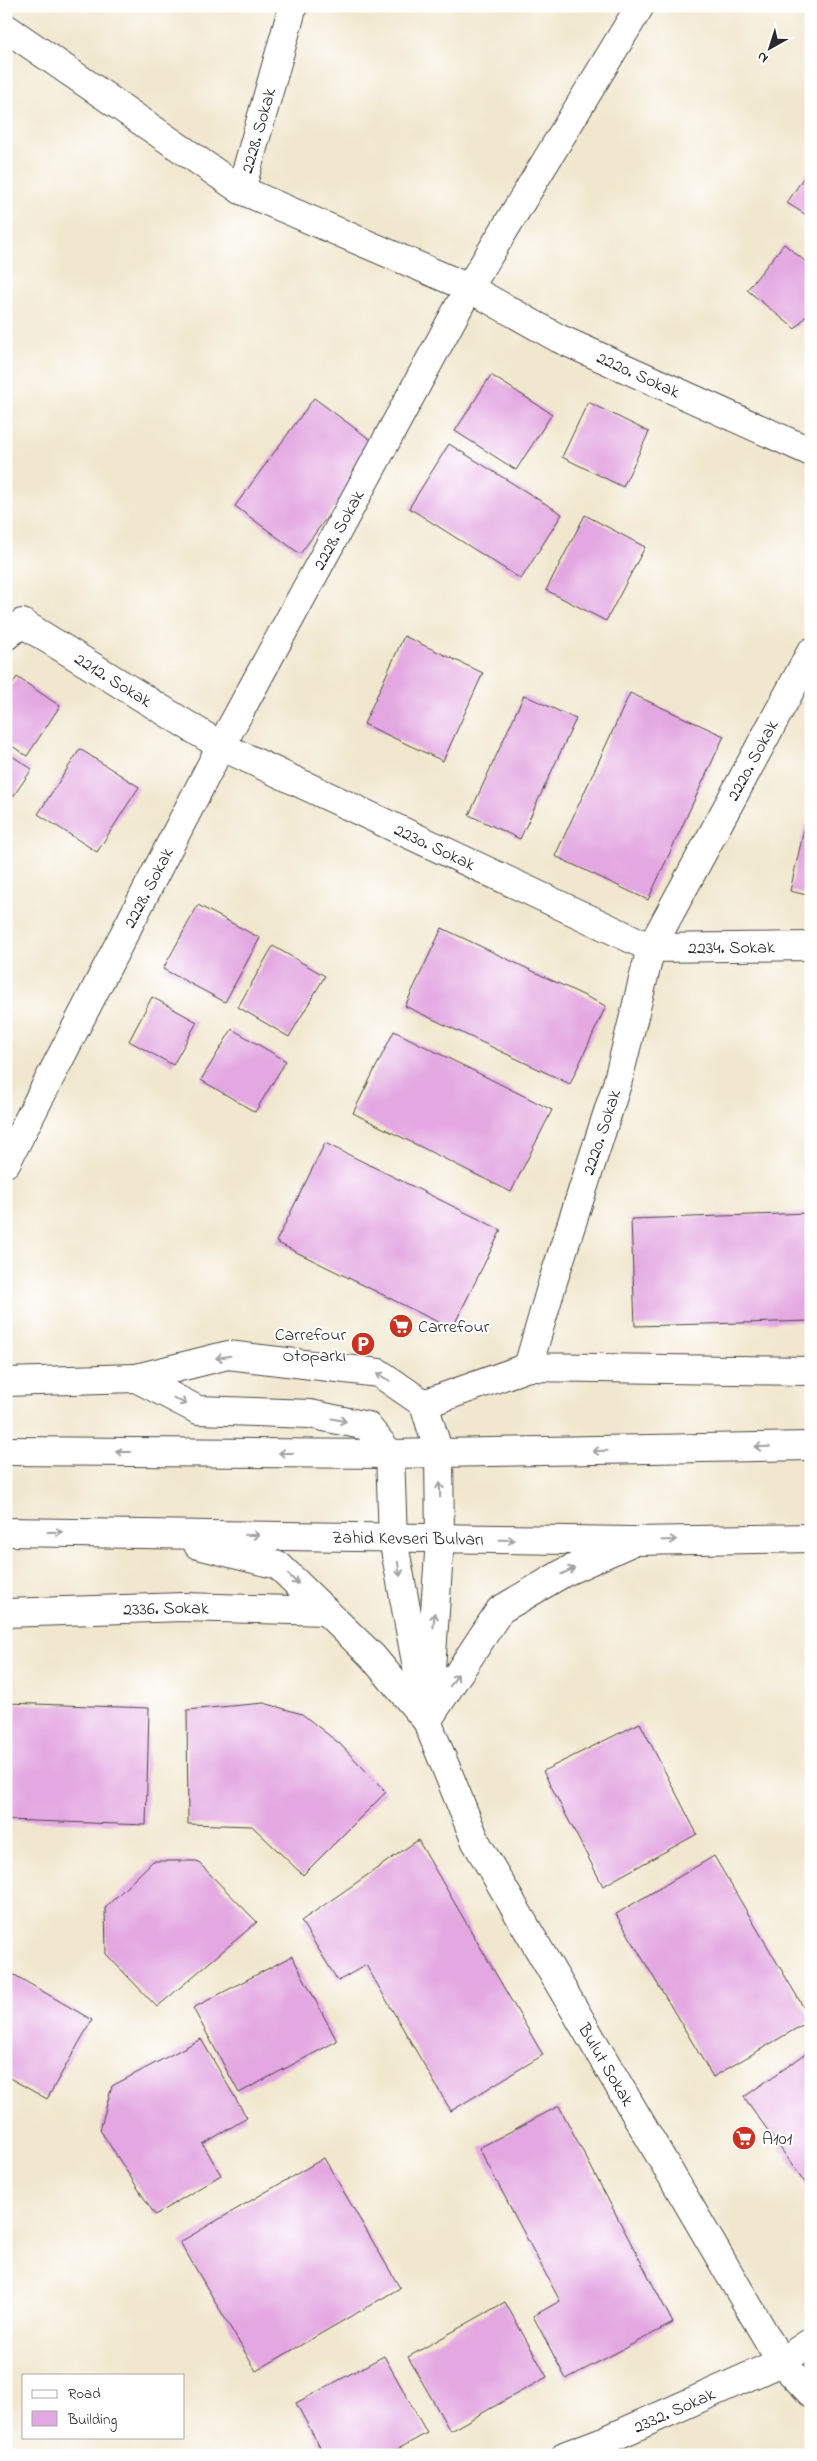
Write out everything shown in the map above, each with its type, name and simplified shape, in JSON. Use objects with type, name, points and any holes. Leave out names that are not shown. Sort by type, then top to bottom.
[{"type":"street","name":"2228. Sokak","points":[[6,1162],[221,746],[469,288],[241,190],[293,6]]},
{"type":"street","points":[[469,288],[640,6]]},
{"type":"street","points":[[6,28],[241,190]]},
{"type":"street","name":"2220. Sokak","points":[[469,288],[558,338],[811,452]]},
{"type":"street","name":"2212. Sokak","points":[[11,623],[221,746]]},
{"type":"street","name":"2220. Sokak","points":[[528,1367],[552,1281],[617,1084],[651,948],[811,652]]},
{"type":"street","name":"2230. Sokak","points":[[221,746],[651,948]]},
{"type":"street","name":"2234. Sokak","points":[[651,948],[811,946]]},
{"type":"street","points":[[6,1382],[136,1378],[228,1355],[380,1373],[424,1404],[439,1453],[440,1539],[427,1721]]},
{"type":"street","points":[[424,1404],[528,1367],[811,1372]]},
{"type":"street","points":[[136,1378],[198,1410],[310,1414],[367,1426],[390,1454],[393,1539],[427,1721]]},
{"type":"street","points":[[6,1451],[390,1454],[811,1446]]},
{"type":"street","name":"Zahid Kevseri Bulvarı","points":[[6,1532],[148,1532],[393,1539],[633,1541],[811,1538]]},
{"type":"street","points":[[148,1532],[278,1565],[372,1656],[427,1721]]},
{"type":"street","points":[[427,1721],[500,1610],[565,1572],[633,1541]]},
{"type":"street","name":"2336. Sokak","points":[[6,1613],[183,1607],[326,1611]]},
{"type":"street","name":"Bulut Sokak","points":[[427,1721],[476,1842],[782,2362],[811,2392]]},
{"type":"street","name":"2332. Sokak","points":[[566,2455],[606,2440],[782,2362],[811,2342]]},
{"type":"building","points":[[811,166],[811,218],[787,203]]},
{"type":"building","points":[[784,244],[811,266],[811,310],[795,329],[747,290]]},
{"type":"building","points":[[491,375],[552,414],[516,470],[455,431]]},
{"type":"building","points":[[314,398],[379,446],[300,554],[235,506]]},
{"type":"building","points":[[588,402],[649,432],[623,487],[562,457]]},
{"type":"building","points":[[449,444],[562,514],[521,579],[409,508]]},
{"type":"building","points":[[585,515],[645,547],[606,621],[546,590]]},
{"type":"building","points":[[404,636],[483,673],[443,761],[364,724]]},
{"type":"building","points":[[17,677],[60,706],[27,756],[6,742],[6,694]]},
{"type":"building","points":[[630,693],[724,736],[648,900],[555,856]]},
{"type":"building","points":[[524,695],[576,719],[520,839],[469,815]]},
{"type":"building","points":[[80,749],[139,787],[97,852],[38,814]]},
{"type":"building","points":[[6,752],[32,769],[8,804],[6,803]]},
{"type":"building","points":[[805,825],[811,826],[811,896],[790,891]]},
{"type":"building","points":[[198,905],[260,938],[225,1002],[163,969]]},
{"type":"building","points":[[442,928],[606,1006],[570,1084],[405,1006]]},
{"type":"building","points":[[273,946],[325,976],[289,1037],[238,1007]]},
{"type":"building","points":[[152,997],[197,1022],[173,1065],[129,1041]]},
{"type":"building","points":[[232,1029],[286,1061],[255,1112],[201,1080]]},
{"type":"building","points":[[394,1031],[552,1110],[511,1192],[353,1113]]},
{"type":"building","points":[[325,1143],[501,1230],[452,1329],[276,1242]]},
{"type":"building","points":[[811,1213],[811,1321],[635,1326],[631,1219]]},
{"type":"building","points":[[6,1703],[149,1708],[146,1825],[6,1820]]},
{"type":"building","points":[[264,1703],[302,1714],[340,1744],[386,1792],[303,1875],[252,1826],[188,1824],[187,1710]]},
{"type":"building","points":[[640,1723],[697,1834],[603,1886],[543,1771]]},
{"type":"building","points":[[418,1840],[543,2055],[451,2111],[366,1965],[338,1981],[301,1921]]},
{"type":"building","points":[[714,1856],[811,2020],[713,2077],[616,1914]]},
{"type":"building","points":[[153,1861],[197,1861],[257,1922],[157,2007],[106,1954],[105,1908]]},
{"type":"building","points":[[292,1956],[337,2041],[239,2093],[193,2008]]},
{"type":"building","points":[[6,1970],[92,2020],[47,2099],[6,2076]]},
{"type":"building","points":[[201,2039],[247,2118],[203,2144],[221,2175],[155,2215],[100,2130],[112,2086]]},
{"type":"building","points":[[811,2050],[811,2191],[744,2097]]},
{"type":"building","points":[[559,2106],[673,2323],[566,2379],[533,2316],[560,2301],[479,2148]]},
{"type":"building","points":[[324,2158],[400,2288],[256,2371],[180,2242]]},
{"type":"building","points":[[505,2302],[547,2377],[450,2431],[408,2357]]},
{"type":"building","points":[[384,2356],[427,2433],[387,2455],[324,2455],[296,2403]]},
{"type":"place","name":"Carrefour","points":[[401,1326]]},
{"type":"place","name":"Carrefour Otoparkı","points":[[363,1344]]},
{"type":"place","name":"A101","points":[[744,2138]]}]
